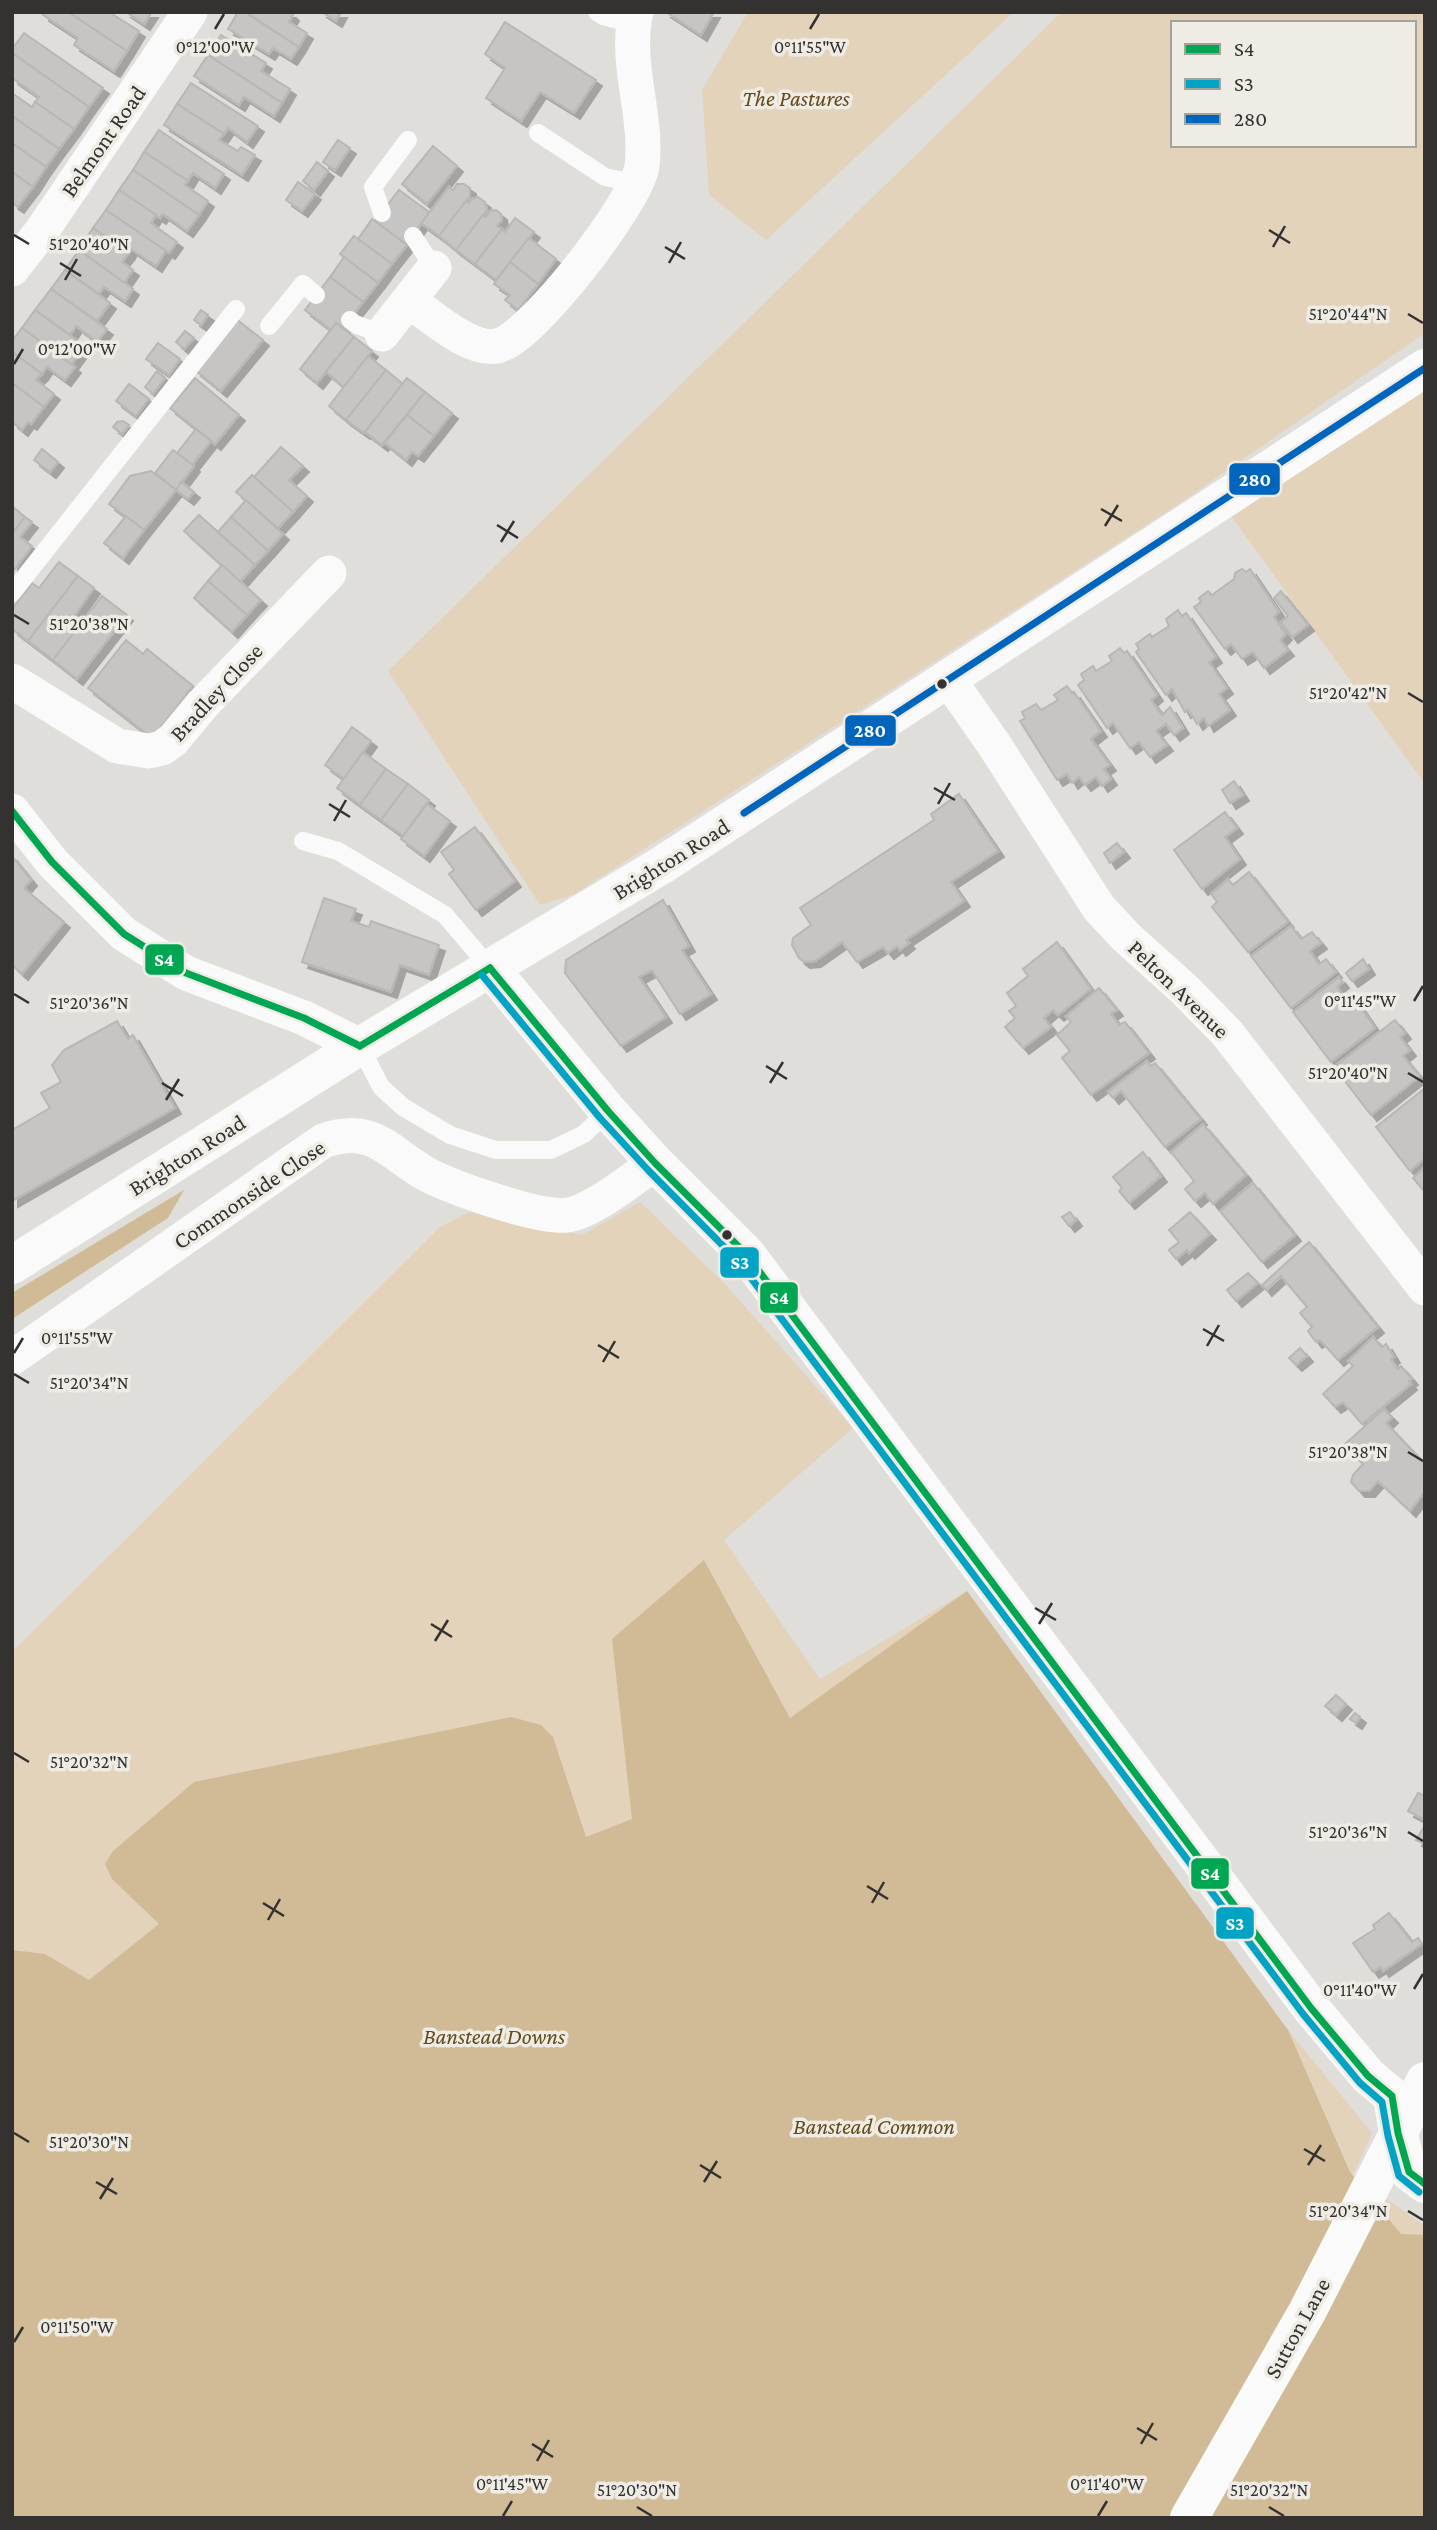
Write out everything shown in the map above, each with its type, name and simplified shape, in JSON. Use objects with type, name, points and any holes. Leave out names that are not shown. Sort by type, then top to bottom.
[{"type":"main road","name":"Brighton Road","points":[[12,1265],[360,1046],[662,865],[1425,368]]},
{"type":"main road","points":[[490,968],[608,1111],[655,1163],[747,1255],[1311,2008],[1368,2076],[1392,2096],[1398,2133],[1409,2172],[1425,2184]]},
{"type":"main road","name":"Sutton Lane","points":[[1189,2518],[1307,2312],[1425,2081]]},
{"type":"street","name":"Belmont Road","points":[[12,269],[41,232],[190,12]]},
{"type":"street","points":[[409,301],[471,343],[496,346],[533,321],[584,262],[624,206],[642,168],[641,117],[634,71],[634,18]]},
{"type":"street","points":[[382,334],[434,268]]},
{"type":"street","name":"Bradley Close","points":[[12,681],[117,746],[149,751],[162,748],[173,740],[202,705],[329,573]]},
{"type":"street","name":"Pelton Avenue","points":[[949,680],[993,743],[1099,908],[1227,1033],[1425,1288]]},
{"type":"street","points":[[22,824],[52,862],[124,934],[161,959],[194,976],[304,1018],[360,1046]]},
{"type":"street","name":"Commonside Close","points":[[12,1359],[323,1141],[336,1136],[348,1133],[365,1136],[433,1177],[529,1210],[567,1215],[597,1201],[655,1163]]},
{"type":"lane","points":[[597,12],[603,16],[634,18]]},
{"type":"lane","points":[[538,133],[605,177],[635,184]]},
{"type":"lane","points":[[382,213],[373,187],[408,140]]},
{"type":"lane","points":[[413,236],[434,268]]},
{"type":"lane","points":[[269,326],[303,284],[316,295]]},
{"type":"lane","points":[[12,593],[236,309]]},
{"type":"lane","points":[[350,320],[382,334]]},
{"type":"lane","points":[[303,841],[338,851],[445,915],[490,968]]},
{"type":"lane","points":[[360,1046],[382,1087],[403,1107],[450,1135],[496,1150],[551,1150],[584,1134],[608,1111]]},
{"type":"green space","name":"The Pastures","points":[[748,12],[1014,12],[766,240],[709,195],[702,90]]},
{"type":"green space","points":[[1062,12],[1425,12],[1425,333],[1174,507],[573,895],[540,905],[388,671]]},
{"type":"green space","points":[[1425,368],[1425,784],[1221,502]]},
{"type":"green space","points":[[184,1190],[168,1218],[12,1319],[12,1293]]},
{"type":"green space","name":"Banstead Common","points":[[640,1202],[725,1284],[853,1428],[724,1540],[820,1679],[967,1591],[1288,2030],[1372,2133],[1353,2175],[1425,2226],[1425,2518],[12,2518],[12,1652],[440,1227],[469,1212],[582,1235]]},
{"type":"green space","name":"Banstead Common","points":[[704,1560],[790,1718],[967,1591],[1288,2030],[1350,2172],[1401,2234],[1425,2235],[1425,2518],[12,2518],[12,1950],[45,1954],[89,1980],[159,1924],[112,1879],[105,1864],[113,1851],[194,1782],[511,1717],[541,1725],[553,1737],[586,1837],[632,1819],[612,1639]]},
{"type":"building","points":[[45,12],[69,12],[127,51],[114,71],[74,45],[78,38],[43,15]]},
{"type":"building","points":[[109,12],[139,31],[127,51],[70,13]]},
{"type":"building","points":[[126,12],[152,12],[144,24]]},
{"type":"building","points":[[238,12],[245,12],[299,47],[291,59],[273,48],[269,54],[228,29]]},
{"type":"building","points":[[245,12],[290,12],[293,15],[289,22],[307,33],[299,47]]},
{"type":"building","points":[[322,12],[341,12],[336,21]]},
{"type":"building","points":[[666,12],[714,12],[701,35]]},
{"type":"building","points":[[505,22],[596,80],[574,113],[540,92],[521,121],[486,98],[505,68],[485,54]]},
{"type":"building","points":[[24,33],[103,88],[89,107],[12,53]]},
{"type":"building","points":[[221,35],[266,63],[261,71],[290,89],[282,103],[208,55]]},
{"type":"building","points":[[12,53],[89,107],[74,129],[35,102],[39,97],[12,78]]},
{"type":"building","points":[[208,55],[282,103],[274,116],[244,97],[239,105],[194,76]]},
{"type":"building","points":[[191,83],[258,126],[247,142],[228,128],[224,134],[177,104]]},
{"type":"building","points":[[12,93],[32,107],[35,102],[74,129],[59,149],[12,116]]},
{"type":"building","points":[[177,104],[224,134],[219,140],[238,151],[241,147],[255,155],[242,175],[164,125]]},
{"type":"building","points":[[12,116],[59,149],[46,167],[12,143]]},
{"type":"building","points":[[159,130],[224,174],[215,188],[193,173],[188,181],[144,152]]},
{"type":"building","points":[[338,140],[350,148],[335,170],[323,162]]},
{"type":"building","points":[[12,143],[46,167],[33,187],[12,172]]},
{"type":"building","points":[[433,146],[457,166],[427,204],[402,184]]},
{"type":"building","points":[[144,152],[188,181],[185,185],[208,201],[199,215],[133,170]]},
{"type":"building","points":[[317,162],[328,171],[314,190],[303,181]]},
{"type":"building","points":[[133,170],[199,215],[187,231],[163,214],[160,218],[119,190]]},
{"type":"building","points":[[12,172],[33,187],[18,207],[12,203]]},
{"type":"building","points":[[298,182],[315,194],[302,211],[286,200]]},
{"type":"building","points":[[457,184],[470,188],[470,196],[439,236],[421,223],[449,187],[453,190]]},
{"type":"building","points":[[119,190],[156,215],[151,223],[177,242],[169,253],[106,210]]},
{"type":"building","points":[[399,190],[429,212],[407,245],[375,221]]},
{"type":"building","points":[[478,197],[485,202],[487,210],[456,250],[439,236],[466,201],[469,203],[471,199]]},
{"type":"building","points":[[106,210],[166,251],[156,266],[131,249],[129,253],[93,228]]},
{"type":"building","points":[[496,210],[501,214],[502,220],[497,226],[502,229],[475,264],[456,250],[483,215],[486,217],[490,211]]},
{"type":"building","points":[[515,218],[534,232],[496,280],[475,264],[502,229],[505,232]]},
{"type":"building","points":[[372,219],[407,245],[392,264],[358,239]]},
{"type":"building","points":[[93,228],[129,253],[122,262],[133,270],[124,283],[79,250]]},
{"type":"building","points":[[354,236],[392,264],[378,283],[340,254]]},
{"type":"building","points":[[529,238],[556,259],[538,284],[510,262]]},
{"type":"building","points":[[79,250],[133,289],[125,301],[104,287],[99,294],[65,270]]},
{"type":"building","points":[[344,257],[378,283],[363,302],[330,277]]},
{"type":"building","points":[[510,262],[538,284],[518,310],[505,300],[510,295],[494,284]]},
{"type":"building","points":[[65,270],[110,303],[97,321],[51,289]]},
{"type":"building","points":[[330,277],[363,302],[343,328],[336,323],[331,330],[305,310]]},
{"type":"building","points":[[51,289],[107,329],[97,342],[76,326],[70,335],[35,310]]},
{"type":"building","points":[[35,310],[85,346],[71,365],[22,328]]},
{"type":"building","points":[[201,310],[208,315],[201,325],[194,320]]},
{"type":"building","points":[[236,319],[263,340],[221,391],[195,370]]},
{"type":"building","points":[[336,323],[354,337],[317,383],[300,369]]},
{"type":"building","points":[[22,328],[75,367],[65,380],[47,367],[42,374],[12,352],[12,341]]},
{"type":"building","points":[[185,331],[194,338],[184,349],[176,342]]},
{"type":"building","points":[[354,337],[372,351],[344,387],[326,372]]},
{"type":"building","points":[[158,343],[180,359],[169,375],[146,359]]},
{"type":"building","points":[[12,352],[42,374],[36,380],[54,394],[44,407],[12,383]]},
{"type":"building","points":[[368,356],[386,370],[346,420],[329,406]]},
{"type":"building","points":[[386,370],[403,384],[364,433],[346,420]]},
{"type":"building","points":[[157,371],[165,378],[153,394],[145,387]]},
{"type":"building","points":[[195,378],[239,415],[215,444],[170,408]]},
{"type":"building","points":[[407,378],[425,392],[382,445],[365,432]]},
{"type":"building","points":[[12,383],[44,407],[31,424],[28,422],[22,430],[12,422]]},
{"type":"building","points":[[129,384],[149,399],[136,416],[116,401]]},
{"type":"building","points":[[425,392],[452,413],[434,436],[407,415]]},
{"type":"building","points":[[407,415],[434,436],[418,456],[412,452],[406,460],[385,443]]},
{"type":"building","points":[[123,421],[129,425],[122,434],[113,427],[117,422]]},
{"type":"building","points":[[196,429],[211,441],[192,465],[177,453]]},
{"type":"building","points":[[281,447],[303,466],[289,480],[307,496],[293,512],[254,477]]},
{"type":"building","points":[[42,449],[58,462],[50,472],[34,460]]},
{"type":"building","points":[[173,450],[194,466],[176,490],[155,473]]},
{"type":"building","points":[[151,471],[176,490],[144,530],[109,504],[130,476]]},
{"type":"building","points":[[252,475],[293,512],[278,528],[236,492]]},
{"type":"building","points":[[181,482],[194,492],[188,499],[176,490]]},
{"type":"building","points":[[246,500],[283,534],[268,551],[231,517]]},
{"type":"building","points":[[12,506],[25,517],[12,534]]},
{"type":"building","points":[[199,515],[255,565],[240,582],[184,531]]},
{"type":"building","points":[[126,516],[144,530],[123,558],[104,543]]},
{"type":"building","points":[[25,517],[32,522],[20,537],[32,546],[12,573],[12,534]]},
{"type":"building","points":[[231,517],[268,551],[255,565],[218,532]]},
{"type":"building","points":[[59,562],[78,576],[28,641],[12,629],[12,609],[32,583],[39,588]]},
{"type":"building","points":[[222,565],[261,600],[247,615],[208,581]]},
{"type":"building","points":[[1242,569],[1246,572],[1250,569],[1279,612],[1274,617],[1286,634],[1280,640],[1288,650],[1264,668],[1253,652],[1242,659],[1231,644],[1225,649],[1194,607],[1201,602],[1199,598],[1208,591],[1212,595],[1234,579],[1235,573]]},
{"type":"building","points":[[78,576],[94,588],[75,615],[83,621],[53,660],[28,641]]},
{"type":"building","points":[[208,581],[247,615],[232,632],[194,598]]},
{"type":"building","points":[[1281,591],[1308,625],[1292,637],[1281,622],[1288,616],[1274,598]]},
{"type":"building","points":[[102,596],[127,615],[77,679],[53,660]]},
{"type":"building","points":[[1178,610],[1182,616],[1186,613],[1216,657],[1209,662],[1227,688],[1219,694],[1230,710],[1208,726],[1204,718],[1197,724],[1188,709],[1185,712],[1172,689],[1166,695],[1136,652],[1139,649],[1136,644],[1169,626],[1166,619]]},
{"type":"building","points":[[126,640],[143,654],[147,649],[193,686],[152,738],[88,688]]},
{"type":"building","points":[[1120,648],[1124,653],[1127,651],[1157,695],[1151,700],[1162,715],[1170,707],[1183,728],[1174,735],[1166,724],[1156,731],[1167,745],[1150,757],[1139,742],[1130,748],[1113,723],[1107,728],[1078,685],[1084,680],[1081,674],[1093,666],[1096,671],[1112,661],[1109,656]]},
{"type":"building","points":[[1067,686],[1101,731],[1091,739],[1110,765],[1104,769],[1111,779],[1102,786],[1096,777],[1085,785],[1079,777],[1072,783],[1067,774],[1057,780],[1020,721],[1025,718],[1022,712],[1036,704],[1041,710],[1058,700],[1054,695]]},
{"type":"building","points":[[352,727],[371,741],[344,779],[325,765]]},
{"type":"building","points":[[363,752],[386,769],[360,805],[337,788]]},
{"type":"building","points":[[386,769],[408,784],[381,820],[360,805]]},
{"type":"building","points":[[1234,781],[1243,795],[1230,803],[1222,790]]},
{"type":"building","points":[[408,784],[429,800],[403,836],[381,820]]},
{"type":"building","points":[[959,794],[998,851],[951,882],[964,901],[906,940],[909,943],[900,950],[897,946],[888,953],[883,947],[857,962],[842,942],[815,961],[804,962],[799,958],[792,945],[793,938],[811,925],[800,908],[934,820],[931,814]]},
{"type":"building","points":[[427,804],[450,821],[424,856],[401,839]]},
{"type":"building","points":[[1225,812],[1237,828],[1225,837],[1240,859],[1202,889],[1174,850]]},
{"type":"building","points":[[475,827],[515,881],[476,910],[449,874],[454,870],[441,852]]},
{"type":"building","points":[[1117,843],[1124,852],[1110,863],[1104,853]]},
{"type":"building","points":[[12,856],[31,880],[24,888],[64,922],[22,974],[12,965]]},
{"type":"building","points":[[1249,872],[1288,922],[1248,952],[1212,907],[1217,902],[1211,894],[1228,879],[1233,885]]},
{"type":"building","points":[[324,898],[356,909],[351,921],[369,927],[371,921],[439,945],[429,975],[400,965],[391,992],[302,962]]},
{"type":"building","points":[[663,900],[689,946],[682,950],[711,994],[680,1014],[652,970],[639,977],[666,1017],[621,1046],[565,973],[566,960]]},
{"type":"building","points":[[1291,926],[1301,939],[1312,932],[1321,943],[1310,951],[1319,964],[1326,959],[1336,972],[1291,1008],[1251,956]]},
{"type":"building","points":[[1057,942],[1091,989],[1058,1015],[1053,1010],[1044,1018],[1051,1027],[1023,1048],[1005,1027],[1015,1018],[1009,1011],[1016,1006],[1007,993],[1028,976],[1023,969]]},
{"type":"building","points":[[1363,959],[1369,969],[1352,981],[1346,973]]},
{"type":"building","points":[[1339,977],[1343,982],[1337,987],[1353,1009],[1359,1005],[1375,1028],[1331,1062],[1293,1012]]},
{"type":"building","points":[[1099,988],[1117,1010],[1111,1014],[1119,1025],[1125,1022],[1149,1053],[1091,1095],[1062,1058],[1070,1051],[1057,1035],[1071,1022],[1066,1016]]},
{"type":"building","points":[[1395,1020],[1405,1033],[1400,1037],[1410,1050],[1403,1056],[1420,1076],[1371,1115],[1334,1067]]},
{"type":"building","points":[[117,1021],[128,1039],[133,1035],[175,1108],[12,1201],[12,1130],[50,1108],[41,1093],[61,1082],[52,1065],[64,1050]]},
{"type":"building","points":[[1147,1061],[1151,1066],[1155,1063],[1201,1119],[1165,1147],[1121,1091],[1113,1098],[1108,1092]]},
{"type":"building","points":[[1425,1088],[1425,1158],[1410,1171],[1376,1127]]},
{"type":"building","points":[[1203,1124],[1246,1175],[1213,1204],[1205,1193],[1195,1201],[1185,1189],[1194,1181],[1171,1152]]},
{"type":"building","points":[[1143,1152],[1161,1176],[1129,1203],[1119,1191],[1122,1188],[1113,1177]]},
{"type":"building","points":[[1425,1167],[1425,1192],[1413,1178]]},
{"type":"building","points":[[1253,1183],[1295,1235],[1262,1262],[1220,1211]]},
{"type":"building","points":[[1070,1212],[1076,1220],[1069,1226],[1062,1217]]},
{"type":"building","points":[[1190,1212],[1210,1234],[1189,1253],[1187,1250],[1176,1259],[1169,1250],[1179,1242],[1169,1230]]},
{"type":"building","points":[[1309,1242],[1378,1327],[1338,1360],[1320,1340],[1316,1342],[1308,1331],[1312,1327],[1300,1313],[1307,1307],[1281,1276],[1266,1290],[1262,1285]]},
{"type":"building","points":[[1248,1273],[1258,1283],[1236,1301],[1227,1290]]},
{"type":"building","points":[[1373,1337],[1382,1347],[1386,1344],[1398,1369],[1401,1366],[1412,1379],[1409,1381],[1411,1384],[1362,1424],[1343,1402],[1335,1407],[1323,1394],[1353,1366],[1348,1361]]},
{"type":"building","points":[[1300,1348],[1307,1356],[1296,1365],[1289,1358]]},
{"type":"building","points":[[1384,1409],[1392,1417],[1386,1423],[1425,1464],[1425,1491],[1410,1511],[1378,1481],[1369,1491],[1359,1491],[1351,1482],[1353,1475],[1363,1464],[1344,1445]]},
{"type":"building","points":[[1336,1695],[1346,1704],[1336,1715],[1325,1706]]},
{"type":"building","points":[[1355,1713],[1360,1717],[1356,1723],[1350,1719]]},
{"type":"building","points":[[1418,1793],[1425,1796],[1425,1820],[1408,1811]]},
{"type":"building","points":[[1425,1825],[1425,1844],[1416,1840]]},
{"type":"building","points":[[1389,1913],[1412,1942],[1418,1938],[1422,1944],[1383,1971],[1381,1967],[1373,1972],[1353,1943],[1375,1929],[1373,1925]]},
{"type":"transit line","name":"280","points":[[744,813],[1425,368]]},
{"type":"transit line","name":"S4","points":[[12,811],[52,862],[124,934],[186,973],[304,1018],[360,1046]]},
{"type":"transit line","name":"S4","points":[[490,968],[608,1111],[655,1163],[747,1255],[1311,2008],[1368,2076],[1392,2096],[1398,2133],[1409,2172],[1425,2184]]},
{"type":"transit line","name":"S4","points":[[360,1046],[490,968]]},
{"type":"transit line","name":"S3","points":[[482,975],[600,1118],[739,1262],[1303,2014],[1360,2083],[1382,2102],[1399,2176],[1419,2192]]},
{"type":"park label","name":"Banstead Downs","points":[[494,2036]]}]
